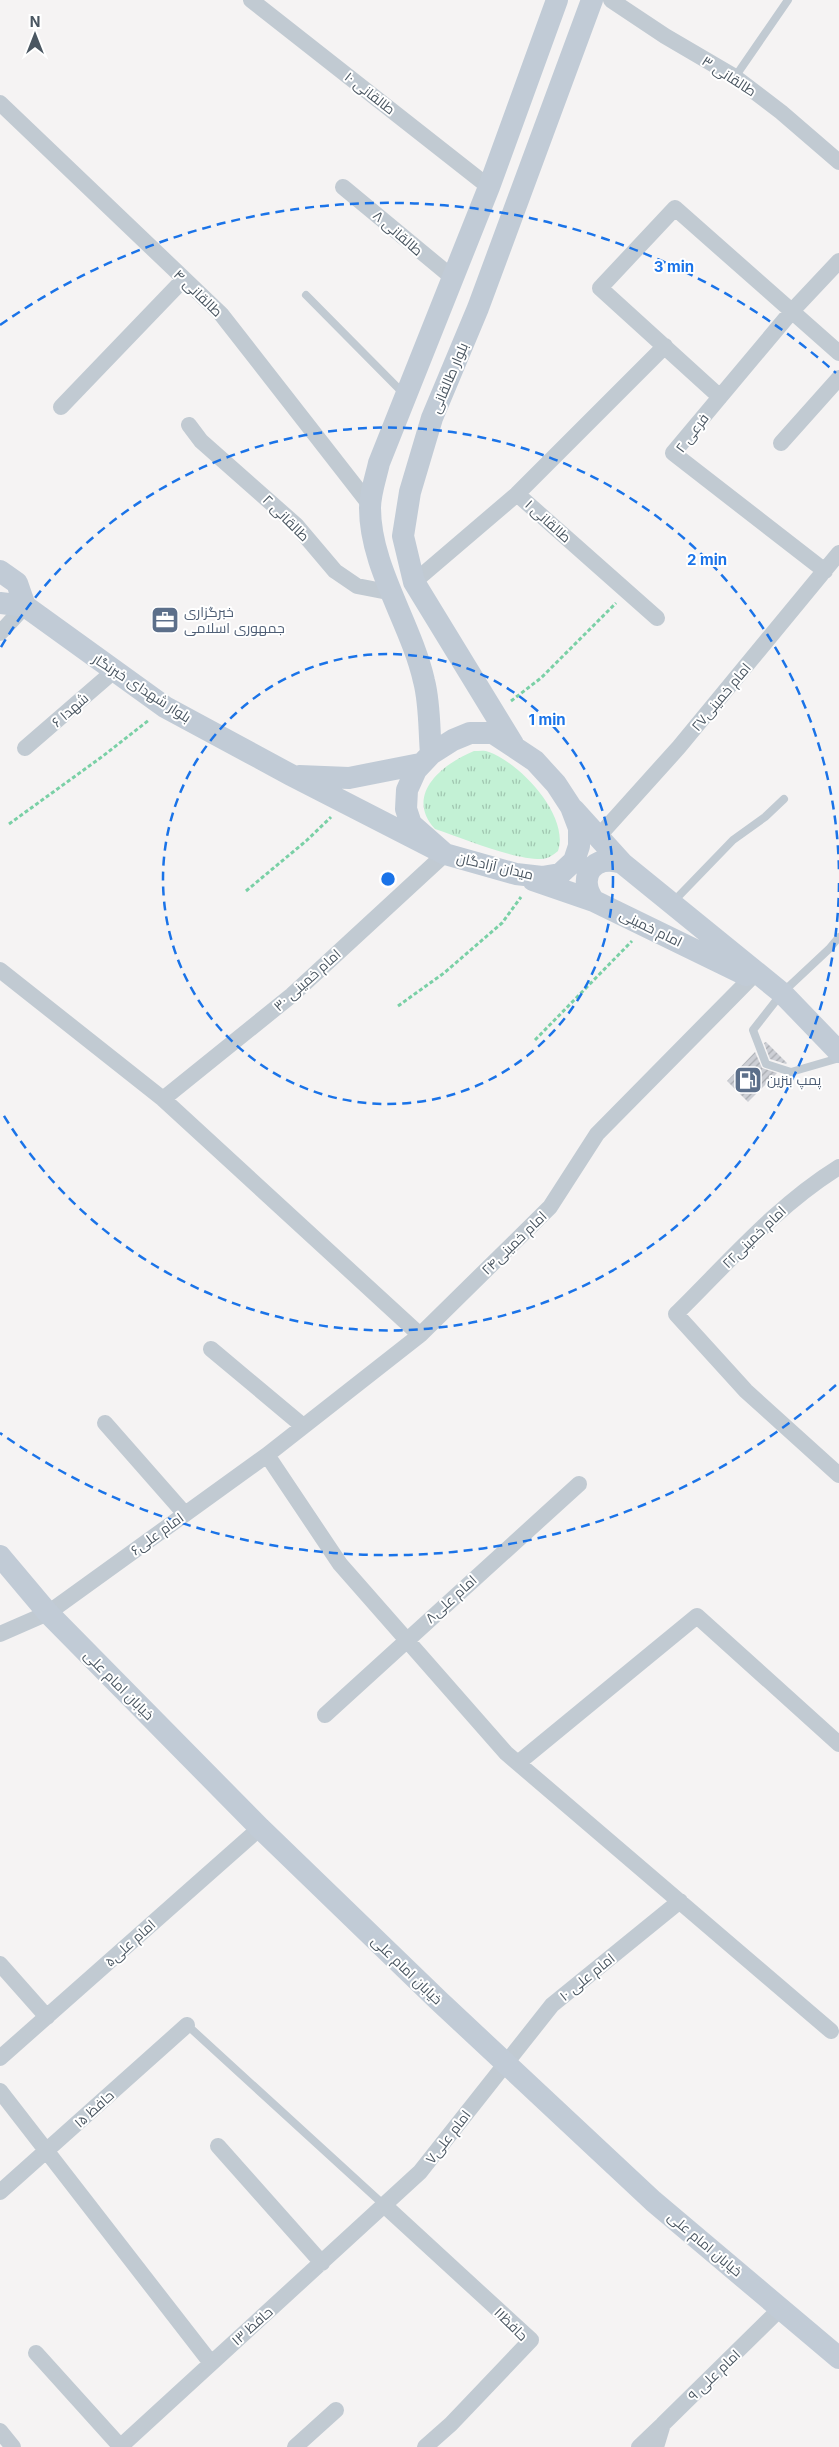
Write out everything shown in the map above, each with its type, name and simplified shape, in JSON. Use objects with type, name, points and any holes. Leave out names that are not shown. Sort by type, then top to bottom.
[{"type":"main road","points":[[426,759],[425,682],[403,617],[381,568],[371,525],[370,505],[379,463],[489,187],[557,0]]},
{"type":"main road","name":"بلوار طالقانی","points":[[514,745],[414,582],[403,536],[410,492],[432,418],[478,308],[592,0]]},
{"type":"main road","points":[[0,571],[17,583],[25,606],[0,603]]},
{"type":"main road","name":"بلوار شهدای خبرنگار","points":[[25,606],[165,707],[444,854]]},
{"type":"main road","name":"میدان آزادگان","points":[[470,733],[493,733],[514,745],[535,761],[551,778],[571,807],[578,828],[579,846],[574,861],[560,874],[525,877],[444,854],[411,824],[406,810],[408,790],[426,759],[453,740],[470,733]]},
{"type":"main road","name":"بلوار شهدای خبرنگار","points":[[291,775],[349,778],[426,759]]},
{"type":"main road","name":"امام خمینی","points":[[571,807],[622,863],[782,993],[839,1052]]},
{"type":"main road","points":[[594,901],[588,893],[586,883],[588,874],[594,866],[602,861],[612,860],[622,863]]},
{"type":"main road","name":"امام خمینی","points":[[525,877],[594,901],[782,993]]},
{"type":"main road","name":"خیابان امام علی","points":[[0,1556],[48,1614],[260,1828],[506,2063],[653,2201],[781,2308],[837,2351]]},
{"type":"street","name":"طالقانی ۱۰","points":[[251,0],[489,187]]},
{"type":"street","name":"طالقانی ۳","points":[[612,0],[665,36],[735,77],[782,112],[839,162]]},
{"type":"street","name":"طالقانی ۴","points":[[0,103],[221,314],[370,505]]},
{"type":"street","name":"طالقانی ۸","points":[[343,187],[453,278]]},
{"type":"street","points":[[720,397],[600,288],[676,208],[839,353]]},
{"type":"street","name":"فرعی ۲","points":[[825,571],[673,453],[792,311],[839,261]]},
{"type":"street","points":[[61,407],[184,280]]},
{"type":"street","points":[[517,494],[665,346]]},
{"type":"street","points":[[781,443],[839,378]]},
{"type":"street","name":"طالقانی ۲","points":[[188,425],[201,441],[296,525],[335,571],[357,586],[393,593]]},
{"type":"street","name":"طالقانی ۱","points":[[414,582],[517,494],[657,618]]},
{"type":"street","name":"امام خمینی۲۷","points":[[598,837],[679,747],[839,553]]},
{"type":"street","points":[[0,633],[25,606]]},
{"type":"street","name":"شهد۱ ۶","points":[[25,748],[114,671]]},
{"type":"street","name":"امام خمینی ۳۰","points":[[163,1099],[292,995],[444,854]]},
{"type":"street","points":[[0,970],[163,1099],[420,1335]]},
{"type":"street","name":"امام خمینی۲۴","points":[[267,1455],[420,1335],[550,1207],[598,1134],[751,978]]},
{"type":"street","name":"امام خمینی۲۲","points":[[839,1167],[810,1186],[768,1222],[676,1314],[746,1391],[839,1475]]},
{"type":"street","points":[[211,1348],[303,1426]]},
{"type":"street","points":[[105,1423],[185,1514]]},
{"type":"street","points":[[267,1455],[340,1564],[506,1753],[836,2030]]},
{"type":"street","name":"امام علی۶","points":[[0,1634],[48,1614],[267,1455]]},
{"type":"street","name":"امام علی۸","points":[[325,1715],[406,1639],[579,1484]]},
{"type":"street","points":[[518,1763],[697,1616],[839,1744]]},
{"type":"street","name":"امام علی۵","points":[[0,2058],[260,1828]]},
{"type":"street","name":"امام علی ۱۰","points":[[506,2063],[552,2005],[680,1901]]},
{"type":"street","points":[[0,1964],[47,2017]]},
{"type":"street","name":"حافظ ۱۵","points":[[0,2192],[187,2025]]},
{"type":"street","name":"امام علی۷","points":[[384,2205],[420,2172],[506,2063]]},
{"type":"street","points":[[0,2092],[211,2363]]},
{"type":"street","points":[[218,2146],[322,2263]]},
{"type":"street","name":"حافظ ۱۳","points":[[120,2447],[384,2205]]},
{"type":"street","name":"حافظ۱۱","points":[[384,2205],[531,2340],[451,2424],[425,2447]]},
{"type":"street","name":"امام علی ۹","points":[[656,2447],[663,2424],[781,2308]]},
{"type":"street","points":[[36,2353],[120,2447]]},
{"type":"street","points":[[295,2447],[336,2410]]},
{"type":"street","points":[[639,2447],[663,2424]]},
{"type":"street","points":[[0,2431],[13,2447]]},
{"type":"lane","points":[[735,77],[788,0]]},
{"type":"lane","points":[[306,295],[406,395]]},
{"type":"lane","points":[[671,903],[733,840],[765,817],[784,798]]},
{"type":"lane","points":[[839,937],[829,950],[782,993],[753,1030],[766,1064],[791,1072],[839,1058]]},
{"type":"lane","points":[[187,2025],[384,2205]]},
{"type":"path","points":[[494,713],[541,678],[627,591]]},
{"type":"path","points":[[9,824],[103,756],[165,707]]},
{"type":"path","points":[[246,891],[306,841],[345,802]]},
{"type":"path","points":[[398,1006],[444,973],[502,923],[525,877]]},
{"type":"path","points":[[535,1040],[646,926]]},
{"type":"green space","points":[[474,751],[487,751],[501,758],[515,767],[540,792],[557,822],[560,837],[558,851],[541,859],[516,856],[435,829],[426,816],[425,793],[439,772]]},
{"type":"building","points":[[766,1042],[786,1064],[770,1059],[764,1043]]},
{"type":"building","points":[[755,1052],[762,1068],[777,1073],[748,1102],[727,1081]]},
{"type":"place","name":"خبرگزاری جمهوری اسلامی","points":[[165,620]]},
{"type":"place","name":"پمپ بنزین","points":[[748,1080]]}]
